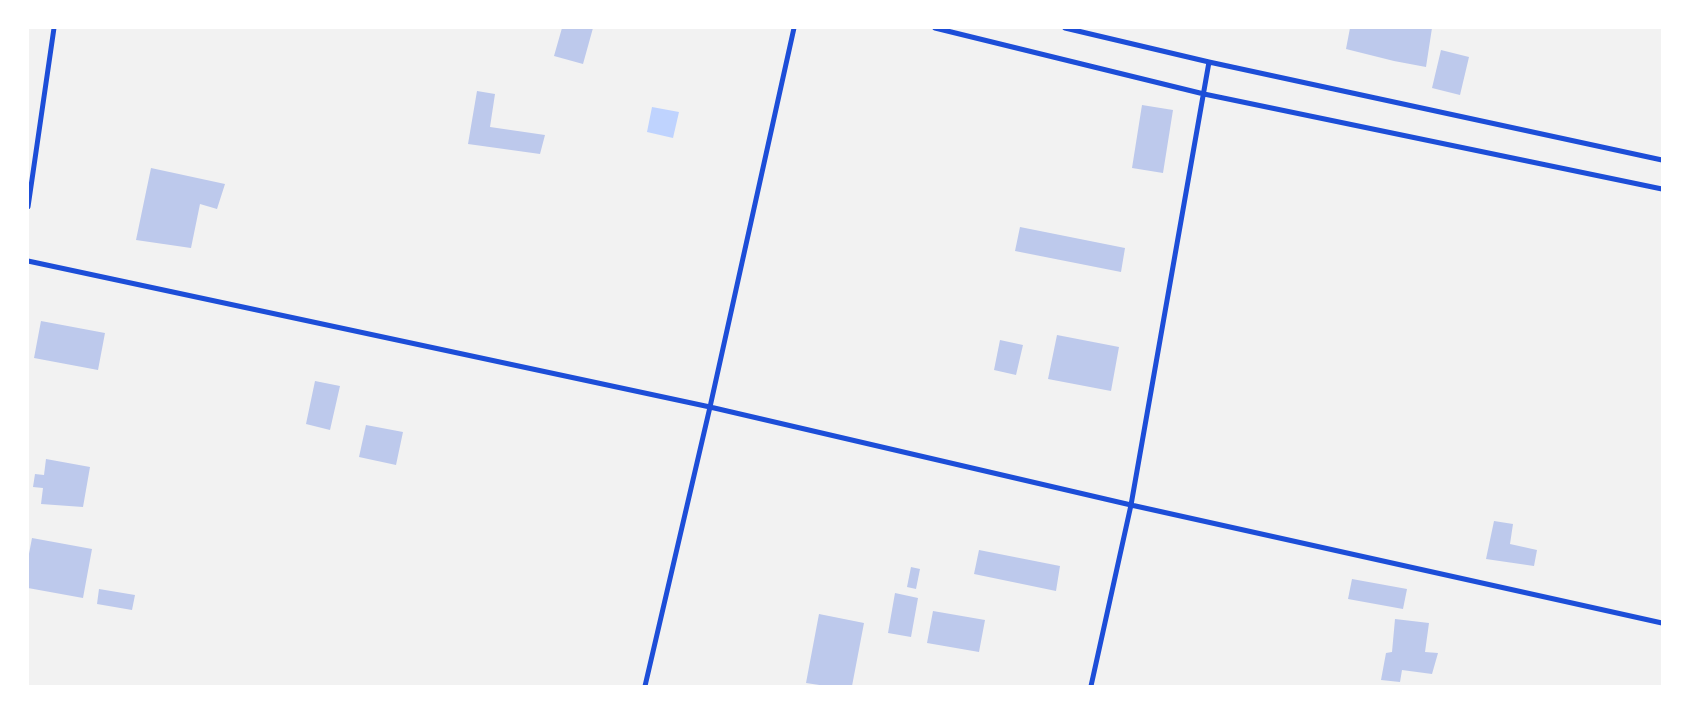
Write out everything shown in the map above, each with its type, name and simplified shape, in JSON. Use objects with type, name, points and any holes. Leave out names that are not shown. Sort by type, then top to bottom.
[{"type":"street","points":[[28,207],[54,28]]},
{"type":"street","points":[[645,686],[710,406],[794,28]]},
{"type":"street","points":[[935,28],[1204,94],[1662,189]]},
{"type":"street","points":[[1065,28],[1209,62],[1662,160]]},
{"type":"street","points":[[1091,686],[1131,505],[1209,62]]},
{"type":"street","points":[[28,261],[710,406],[1131,505],[1662,623]]},
{"type":"water","points":[[652,107],[679,112],[673,138],[647,132]]},
{"type":"building","points":[[562,28],[593,28],[583,64],[554,56]]},
{"type":"building","points":[[1350,28],[1432,28],[1426,67],[1346,49]]},
{"type":"building","points":[[1441,50],[1469,57],[1460,95],[1432,88]]},
{"type":"building","points":[[477,91],[495,94],[490,127],[545,135],[540,154],[468,144]]},
{"type":"building","points":[[1142,105],[1173,110],[1163,173],[1132,168]]},
{"type":"building","points":[[151,168],[225,184],[217,209],[200,204],[191,248],[136,240]]},
{"type":"building","points":[[1020,227],[1125,248],[1121,272],[1015,251]]},
{"type":"building","points":[[41,321],[105,333],[98,370],[34,358]]},
{"type":"building","points":[[1057,335],[1119,347],[1111,391],[1048,379]]},
{"type":"building","points":[[1000,340],[1023,345],[1016,375],[994,370]]},
{"type":"building","points":[[315,381],[340,386],[330,430],[306,424]]},
{"type":"building","points":[[366,425],[403,432],[396,465],[359,457]]},
{"type":"building","points":[[46,459],[90,467],[83,507],[41,504],[43,488],[33,487],[35,474],[44,475]]},
{"type":"building","points":[[1494,521],[1513,524],[1510,544],[1537,550],[1534,566],[1486,559]]},
{"type":"building","points":[[32,538],[92,549],[83,598],[28,588],[28,559]]},
{"type":"building","points":[[979,550],[1060,566],[1056,591],[974,574]]},
{"type":"building","points":[[911,567],[920,569],[916,589],[907,587]]},
{"type":"building","points":[[1352,579],[1407,589],[1403,609],[1348,599]]},
{"type":"building","points":[[99,589],[135,595],[132,610],[97,604]]},
{"type":"building","points":[[895,593],[918,598],[911,637],[888,633]]},
{"type":"building","points":[[933,611],[985,620],[979,652],[927,643]]},
{"type":"building","points":[[819,614],[864,623],[852,686],[826,686],[806,683]]},
{"type":"building","points":[[1395,619],[1429,623],[1425,652],[1438,653],[1432,674],[1402,670],[1400,682],[1381,680],[1386,653],[1392,652]]}]
